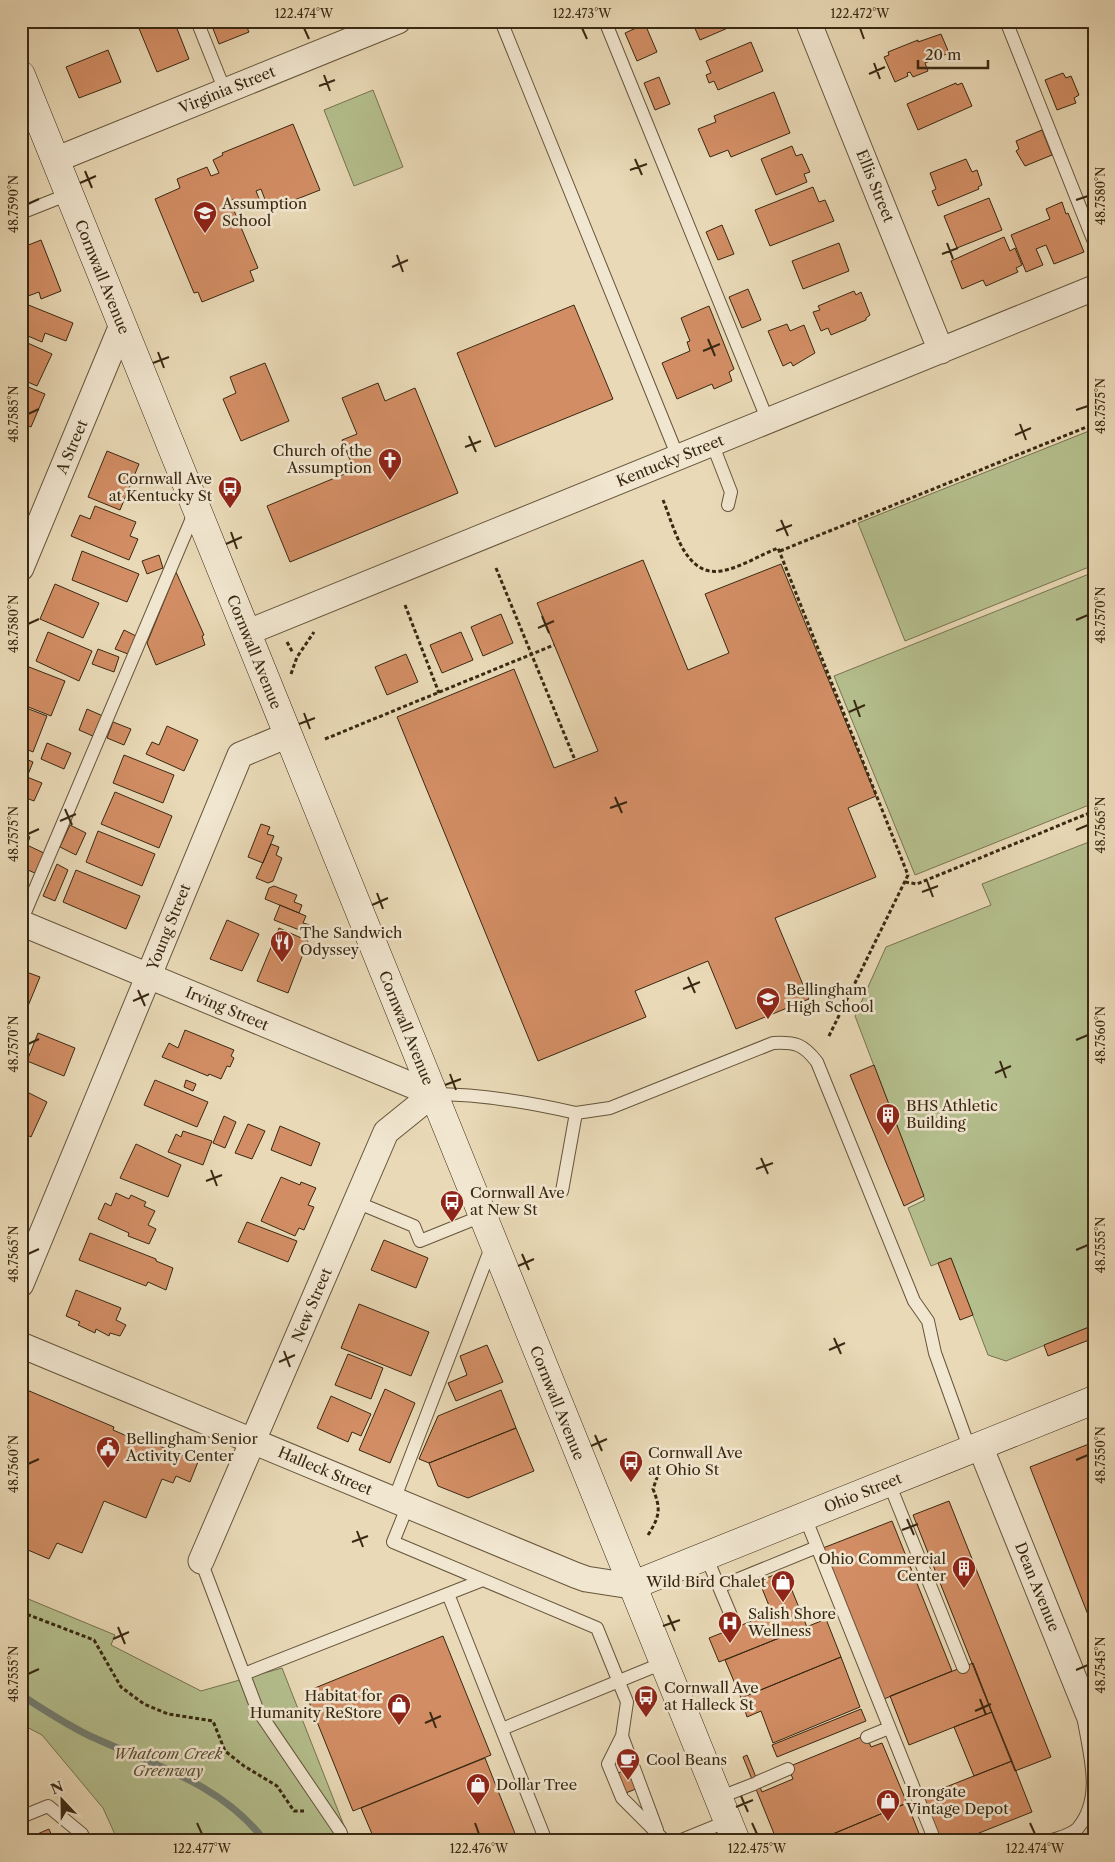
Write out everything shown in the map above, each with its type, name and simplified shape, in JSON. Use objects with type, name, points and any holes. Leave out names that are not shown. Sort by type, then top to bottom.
[{"type":"street","name":"Virginia Street","points":[[55,160],[398,21]]},
{"type":"street","name":"Ellis Street","points":[[808,21],[941,350]]},
{"type":"street","name":"Cornwall Avenue","points":[[24,89],[69,194],[727,1820]]},
{"type":"street","name":"Kentucky Street","points":[[246,633],[1094,288]]},
{"type":"street","name":"A Street","points":[[21,568],[122,325]]},
{"type":"street","name":"Young Street","points":[[21,1284],[240,755],[288,735]]},
{"type":"street","name":"Irving Street","points":[[21,923],[433,1094]]},
{"type":"street","name":"New Street","points":[[201,1561],[386,1132],[433,1094]]},
{"type":"street","name":"Halleck Street","points":[[21,1344],[586,1580],[631,1586]]},
{"type":"street","name":"Ohio Street","points":[[631,1586],[1094,1400]]},
{"type":"street","name":"Dean Avenue","points":[[975,1448],[1094,1728]]},
{"type":"lane","points":[[197,21],[225,91]]},
{"type":"lane","points":[[501,21],[678,457]]},
{"type":"lane","points":[[605,21],[768,421]]},
{"type":"lane","points":[[1008,26],[1094,242]]},
{"type":"lane","points":[[21,213],[69,194]]},
{"type":"lane","points":[[712,443],[731,492],[728,505]]},
{"type":"lane","points":[[21,923],[196,509]]},
{"type":"lane","points":[[433,1094],[465,1094],[521,1101],[576,1113],[610,1108],[773,1043],[791,1042],[806,1048],[817,1062],[914,1301],[928,1321],[935,1353],[975,1448]]},
{"type":"lane","points":[[562,1190],[576,1113]]},
{"type":"lane","points":[[356,1202],[414,1226],[420,1241],[482,1216]]},
{"type":"lane","points":[[493,1244],[401,1503],[393,1542],[597,1628],[628,1702],[622,1736],[608,1764],[622,1798],[662,1838]]},
{"type":"lane","points":[[888,1483],[962,1667]]},
{"type":"lane","points":[[804,1517],[890,1719],[935,1841]]},
{"type":"lane","points":[[719,1587],[817,1547]]},
{"type":"lane","points":[[706,1556],[732,1618]]},
{"type":"lane","points":[[201,1561],[257,1709],[327,1812],[344,1841]]},
{"type":"lane","points":[[244,1674],[483,1580]]},
{"type":"lane","points":[[448,1594],[546,1841]]},
{"type":"lane","points":[[502,1729],[663,1663]]},
{"type":"lane","points":[[1050,1841],[1077,1830],[1093,1800],[1091,1764],[1080,1692]]},
{"type":"lane","points":[[867,1737],[890,1719]]},
{"type":"lane","points":[[622,1736],[662,1838]]},
{"type":"lane","points":[[679,1841],[727,1820],[756,1783],[788,1769]]},
{"type":"lane","points":[[21,1817],[48,1806],[82,1834],[86,1841]]},
{"type":"path","points":[[780,551],[1094,424]]},
{"type":"path","points":[[663,500],[682,548],[688,558],[698,566],[710,571],[722,571],[778,548],[780,551],[908,875],[828,1038]]},
{"type":"path","points":[[496,568],[575,760]]},
{"type":"path","points":[[405,605],[439,693]]},
{"type":"path","points":[[289,679],[296,657],[316,630]]},
{"type":"path","points":[[285,640],[293,653]]},
{"type":"path","points":[[325,739],[554,645]]},
{"type":"path","points":[[905,882],[916,884],[1094,811]]},
{"type":"path","points":[[648,1535],[658,1517],[660,1506],[653,1489],[660,1469]]},
{"type":"path","points":[[21,1612],[94,1640],[121,1687],[144,1704],[168,1714],[212,1721],[225,1751],[244,1766],[277,1786],[294,1811],[327,1812]]},
{"type":"green space","points":[[373,90],[403,167],[354,186],[324,110]]},
{"type":"green space","points":[[1094,429],[1094,565],[905,641],[858,523]]},
{"type":"green space","points":[[1094,572],[1094,803],[915,875],[834,676]]},
{"type":"green space","points":[[1094,840],[1094,1325],[1006,1361],[988,1355],[951,1258],[931,1266],[908,1208],[925,1200],[855,1016],[886,947],[991,905],[982,884]]},
{"type":"green space","name":"Whatcom Creek Greenway","points":[[21,1596],[115,1635],[111,1645],[201,1691],[282,1668],[350,1841],[118,1841],[103,1808],[42,1735],[21,1724]]},
{"type":"building","points":[[150,21],[174,21],[189,59],[157,72],[138,26]]},
{"type":"building","points":[[210,21],[244,21],[249,32],[219,44]]},
{"type":"building","points":[[260,21],[277,21],[262,27]]},
{"type":"building","points":[[697,21],[744,21],[700,40],[694,26],[698,24]]},
{"type":"building","points":[[645,24],[657,52],[637,61],[625,33]]},
{"type":"building","points":[[941,34],[949,53],[925,63],[928,71],[913,77],[910,72],[907,73],[908,76],[895,82],[884,57],[889,55],[888,52],[918,40],[918,42]]},
{"type":"building","points":[[751,42],[763,71],[718,90],[714,81],[709,83],[706,75],[711,73],[706,61]]},
{"type":"building","points":[[108,50],[121,82],[79,98],[66,67]]},
{"type":"building","points":[[1063,73],[1066,78],[1071,76],[1079,95],[1074,98],[1076,103],[1057,110],[1045,80]]},
{"type":"building","points":[[659,77],[670,104],[655,110],[644,83]]},
{"type":"building","points":[[956,83],[957,85],[962,83],[972,106],[918,130],[907,104]]},
{"type":"building","points":[[774,92],[790,133],[731,157],[728,150],[710,157],[698,129],[716,122],[714,116]]},
{"type":"building","points":[[293,124],[320,190],[269,210],[261,189],[256,191],[260,201],[239,210],[234,199],[230,201],[258,268],[250,271],[254,281],[202,302],[198,292],[194,293],[155,199],[180,188],[177,179],[207,167],[211,176],[219,173],[213,160],[223,155],[222,153]]},
{"type":"building","points":[[1042,130],[1052,155],[1025,166],[1016,151],[1019,149],[1016,141]]},
{"type":"building","points":[[792,146],[796,156],[802,154],[810,172],[804,174],[807,182],[776,195],[761,159]]},
{"type":"building","points":[[966,159],[972,172],[977,170],[982,185],[978,187],[979,189],[938,206],[932,191],[936,189],[930,173]]},
{"type":"building","points":[[813,187],[819,202],[825,200],[834,221],[770,246],[755,210]]},
{"type":"building","points":[[989,198],[1002,230],[957,248],[944,216]]},
{"type":"building","points":[[1062,202],[1084,252],[1054,264],[1046,245],[1036,249],[1043,265],[1026,272],[1011,235],[1050,219],[1046,209]]},
{"type":"building","points":[[722,225],[734,254],[718,260],[706,232]]},
{"type":"building","points":[[1004,237],[1010,251],[1015,248],[1022,265],[1016,268],[1018,272],[986,286],[983,280],[962,289],[951,261]]},
{"type":"building","points":[[41,240],[61,291],[41,299],[39,292],[28,296],[21,277],[21,248]]},
{"type":"building","points":[[839,243],[849,271],[803,289],[792,261]]},
{"type":"building","points":[[748,289],[761,320],[742,328],[729,297]]},
{"type":"building","points":[[854,291],[856,295],[861,292],[870,315],[866,320],[831,335],[828,328],[821,331],[813,312],[820,310],[818,306]]},
{"type":"building","points":[[21,302],[73,323],[66,341],[45,333],[42,342],[21,333]]},
{"type":"building","points":[[574,305],[613,399],[495,447],[457,353]]},
{"type":"building","points":[[709,306],[734,369],[729,372],[732,381],[714,389],[712,384],[677,399],[662,363],[690,351],[687,342],[690,341],[681,318]]},
{"type":"building","points":[[787,324],[790,331],[804,325],[815,353],[793,366],[791,362],[783,366],[768,331]]},
{"type":"building","points":[[21,340],[52,354],[37,386],[21,379]]},
{"type":"building","points":[[265,363],[289,421],[241,441],[223,399],[236,393],[230,377]]},
{"type":"building","name":"Church of the Assumption","points":[[378,383],[385,401],[415,388],[458,493],[290,562],[267,506],[354,470],[342,440],[357,434],[342,398]]},
{"type":"building","points":[[21,384],[45,394],[31,427],[21,423]]},
{"type":"building","points":[[21,444],[27,446],[21,460]]},
{"type":"building","points":[[107,451],[139,464],[120,510],[88,497]]},
{"type":"building","points":[[95,506],[136,522],[130,536],[138,539],[129,560],[71,536],[80,515],[90,519]]},
{"type":"building","points":[[82,551],[139,574],[127,602],[72,580]]},
{"type":"building","points":[[159,555],[163,568],[147,574],[142,561]]},
{"type":"building","name":"Bellingham High School","points":[[643,560],[688,670],[729,653],[705,594],[781,564],[876,796],[848,808],[876,877],[775,918],[809,999],[736,1029],[708,961],[635,991],[646,1017],[538,1061],[397,717],[514,669],[554,768],[598,751],[537,603]]},
{"type":"building","points":[[176,572],[204,635],[202,636],[205,645],[156,665],[147,643]]},
{"type":"building","points":[[55,584],[99,603],[83,638],[40,619]]},
{"type":"building","points":[[501,614],[513,643],[483,656],[471,627]]},
{"type":"building","points":[[124,630],[136,636],[128,654],[115,649]]},
{"type":"building","points":[[48,632],[92,651],[79,681],[36,661]]},
{"type":"building","points":[[461,632],[473,660],[442,673],[430,645]]},
{"type":"building","points":[[98,649],[119,657],[114,672],[92,664]]},
{"type":"building","points":[[406,654],[418,682],[387,695],[375,667]]},
{"type":"building","points":[[29,667],[65,681],[51,716],[21,704],[21,685]]},
{"type":"building","points":[[21,706],[47,716],[33,752],[21,747]]},
{"type":"building","points":[[87,709],[103,716],[95,737],[79,730]]},
{"type":"building","points":[[113,722],[131,729],[124,745],[107,738]]},
{"type":"building","points":[[167,726],[198,740],[184,771],[146,754],[152,742],[159,745]]},
{"type":"building","points":[[47,743],[71,753],[64,769],[41,759]]},
{"type":"building","points":[[124,755],[174,775],[163,803],[113,783]]},
{"type":"building","points":[[21,757],[33,762],[27,777],[42,783],[34,801],[21,796]]},
{"type":"building","points":[[115,792],[172,816],[159,848],[101,824]]},
{"type":"building","points":[[261,824],[270,827],[267,834],[274,836],[263,863],[248,857]]},
{"type":"building","points":[[70,825],[86,833],[76,855],[60,847]]},
{"type":"building","points":[[98,831],[155,854],[142,886],[86,862]]},
{"type":"building","points":[[21,833],[30,837],[27,845],[46,854],[37,874],[28,870],[21,884]]},
{"type":"building","points":[[271,844],[279,847],[276,855],[282,858],[273,881],[268,883],[256,878]]},
{"type":"building","points":[[57,864],[68,870],[55,901],[43,896]]},
{"type":"building","points":[[76,870],[140,896],[126,929],[63,902]]},
{"type":"building","points":[[274,886],[297,895],[294,902],[302,905],[299,913],[265,899],[269,888]]},
{"type":"building","points":[[280,905],[306,916],[303,923],[310,925],[307,933],[274,920]]},
{"type":"building","points":[[227,920],[259,934],[242,971],[210,959]]},
{"type":"building","points":[[279,928],[308,941],[288,993],[257,981]]},
{"type":"building","points":[[21,970],[40,977],[21,1023]]},
{"type":"building","points":[[185,1030],[234,1050],[231,1056],[234,1058],[230,1067],[227,1066],[221,1079],[209,1074],[208,1076],[162,1057],[169,1043],[178,1048]]},
{"type":"building","points":[[38,1033],[75,1048],[64,1076],[27,1061]]},
{"type":"building","name":"BHS Athletic Building","points":[[874,1065],[924,1196],[904,1206],[850,1075]]},
{"type":"building","points":[[155,1080],[208,1102],[197,1127],[144,1105]]},
{"type":"building","points":[[186,1080],[196,1084],[193,1091],[184,1087]]},
{"type":"building","points":[[21,1089],[47,1102],[31,1137],[21,1132]]},
{"type":"building","points":[[224,1116],[236,1122],[225,1148],[213,1143]]},
{"type":"building","points":[[248,1124],[265,1131],[252,1159],[235,1153]]},
{"type":"building","points":[[280,1126],[320,1143],[311,1166],[271,1150]]},
{"type":"building","points":[[183,1131],[212,1141],[203,1165],[168,1152],[176,1134],[181,1137]]},
{"type":"building","points":[[136,1144],[181,1165],[168,1197],[120,1178]]},
{"type":"building","points":[[281,1177],[300,1185],[301,1182],[316,1188],[308,1205],[314,1207],[304,1230],[299,1228],[295,1236],[261,1221]]},
{"type":"building","points":[[116,1193],[129,1199],[131,1195],[146,1202],[144,1206],[155,1211],[148,1225],[156,1229],[149,1244],[128,1236],[129,1233],[98,1219],[105,1203],[111,1206]]},
{"type":"building","points":[[247,1222],[297,1241],[288,1262],[238,1242]]},
{"type":"building","points":[[90,1233],[156,1259],[156,1261],[173,1268],[166,1290],[148,1282],[146,1286],[79,1260]]},
{"type":"building","points":[[384,1240],[428,1258],[416,1288],[371,1270]]},
{"type":"building","points":[[951,1258],[973,1315],[960,1320],[938,1263]]},
{"type":"building","points":[[76,1290],[121,1308],[116,1320],[126,1325],[120,1336],[110,1333],[109,1336],[96,1329],[95,1333],[78,1325],[80,1322],[66,1316]]},
{"type":"building","points":[[359,1304],[429,1332],[411,1376],[341,1348]]},
{"type":"building","points":[[1094,1325],[1094,1338],[1048,1356],[1044,1345]]},
{"type":"building","points":[[487,1345],[503,1382],[456,1401],[448,1383],[467,1375],[460,1356]]},
{"type":"building","points":[[348,1354],[383,1368],[371,1399],[335,1385]]},
{"type":"building","points":[[385,1389],[415,1403],[390,1463],[359,1450]]},
{"type":"building","name":"Bellingham Senior Activity Center","points":[[27,1390],[114,1427],[113,1430],[141,1442],[143,1439],[198,1462],[190,1482],[176,1476],[173,1483],[162,1479],[146,1518],[104,1501],[82,1553],[57,1543],[49,1559],[21,1547],[21,1403]]},
{"type":"building","points":[[501,1390],[516,1428],[429,1463],[419,1459],[438,1416]]},
{"type":"building","points":[[331,1396],[371,1414],[361,1436],[352,1432],[348,1442],[317,1428]]},
{"type":"building","points":[[516,1428],[534,1471],[468,1498],[438,1486],[429,1463]]},
{"type":"building","points":[[1094,1442],[1094,1630],[1030,1467]]},
{"type":"building","name":"Ohio Commercial Center","points":[[949,1501],[1051,1757],[1015,1771],[913,1515]]},
{"type":"building","points":[[892,1521],[952,1671],[884,1699],[823,1548]]},
{"type":"building","points":[[784,1571],[807,1627],[719,1662],[709,1638],[772,1613],[759,1581]]},
{"type":"building","points":[[826,1619],[841,1657],[741,1698],[725,1660]]},
{"type":"building","name":"Habitat for Humanity ReStore","points":[[443,1636],[491,1755],[353,1811],[305,1692]]},
{"type":"building","points":[[841,1657],[860,1707],[773,1743],[761,1711],[747,1717],[741,1698]]},
{"type":"building","points":[[973,1663],[992,1712],[909,1745],[890,1696]]},
{"type":"building","points":[[861,1709],[866,1721],[777,1757],[772,1745]]},
{"type":"building","points":[[992,1712],[1012,1761],[974,1776],[954,1727]]},
{"type":"building","points":[[866,1735],[871,1747],[882,1743],[907,1803],[816,1841],[777,1841],[743,1757],[747,1755],[762,1792],[793,1779],[788,1767]]},
{"type":"building","points":[[485,1758],[518,1841],[375,1841],[361,1808]]},
{"type":"building","points":[[1012,1761],[1032,1812],[959,1841],[941,1841],[923,1796]]},
{"type":"building","points":[[631,1768],[638,1788],[626,1793],[618,1773]]},
{"type":"building","name":"Irongate Vintage Depot","points":[[907,1803],[922,1841],[816,1841]]},
{"type":"building","points":[[49,1829],[54,1841],[21,1841]]},
{"type":"waterway","points":[[21,1695],[81,1731],[185,1778],[207,1790],[228,1804],[265,1841]]},
{"type":"place","name":"Assumption School","points":[[205,234]]},
{"type":"place","name":"Church of the Assumption","points":[[390,481]]},
{"type":"place","name":"Cornwall Ave at Kentucky St","points":[[230,509]]},
{"type":"place","name":"The Sandwich Odyssey","points":[[282,963]]},
{"type":"place","name":"Bellingham High School","points":[[768,1020]]},
{"type":"place","name":"BHS Athletic Building","points":[[888,1136]]},
{"type":"place","name":"Cornwall Ave at New St","points":[[452,1223]]},
{"type":"place","name":"Bellingham Senior Activity Center","points":[[108,1469]]},
{"type":"place","name":"Cornwall Ave at Ohio St","points":[[631,1483]]},
{"type":"place","name":"Ohio Commercial Center","points":[[964,1589]]},
{"type":"place","name":"Wild Bird Chalet","points":[[783,1603]]},
{"type":"place","name":"Salish Shore Wellness","points":[[730,1644]]},
{"type":"place","name":"Cornwall Ave at Halleck St","points":[[646,1718]]},
{"type":"place","name":"Habitat for Humanity ReStore","points":[[399,1726]]},
{"type":"place","name":"Cool Beans","points":[[628,1781]]},
{"type":"place","name":"Dollar Tree","points":[[478,1806]]},
{"type":"place","name":"Irongate Vintage Depot","points":[[888,1822]]}]
